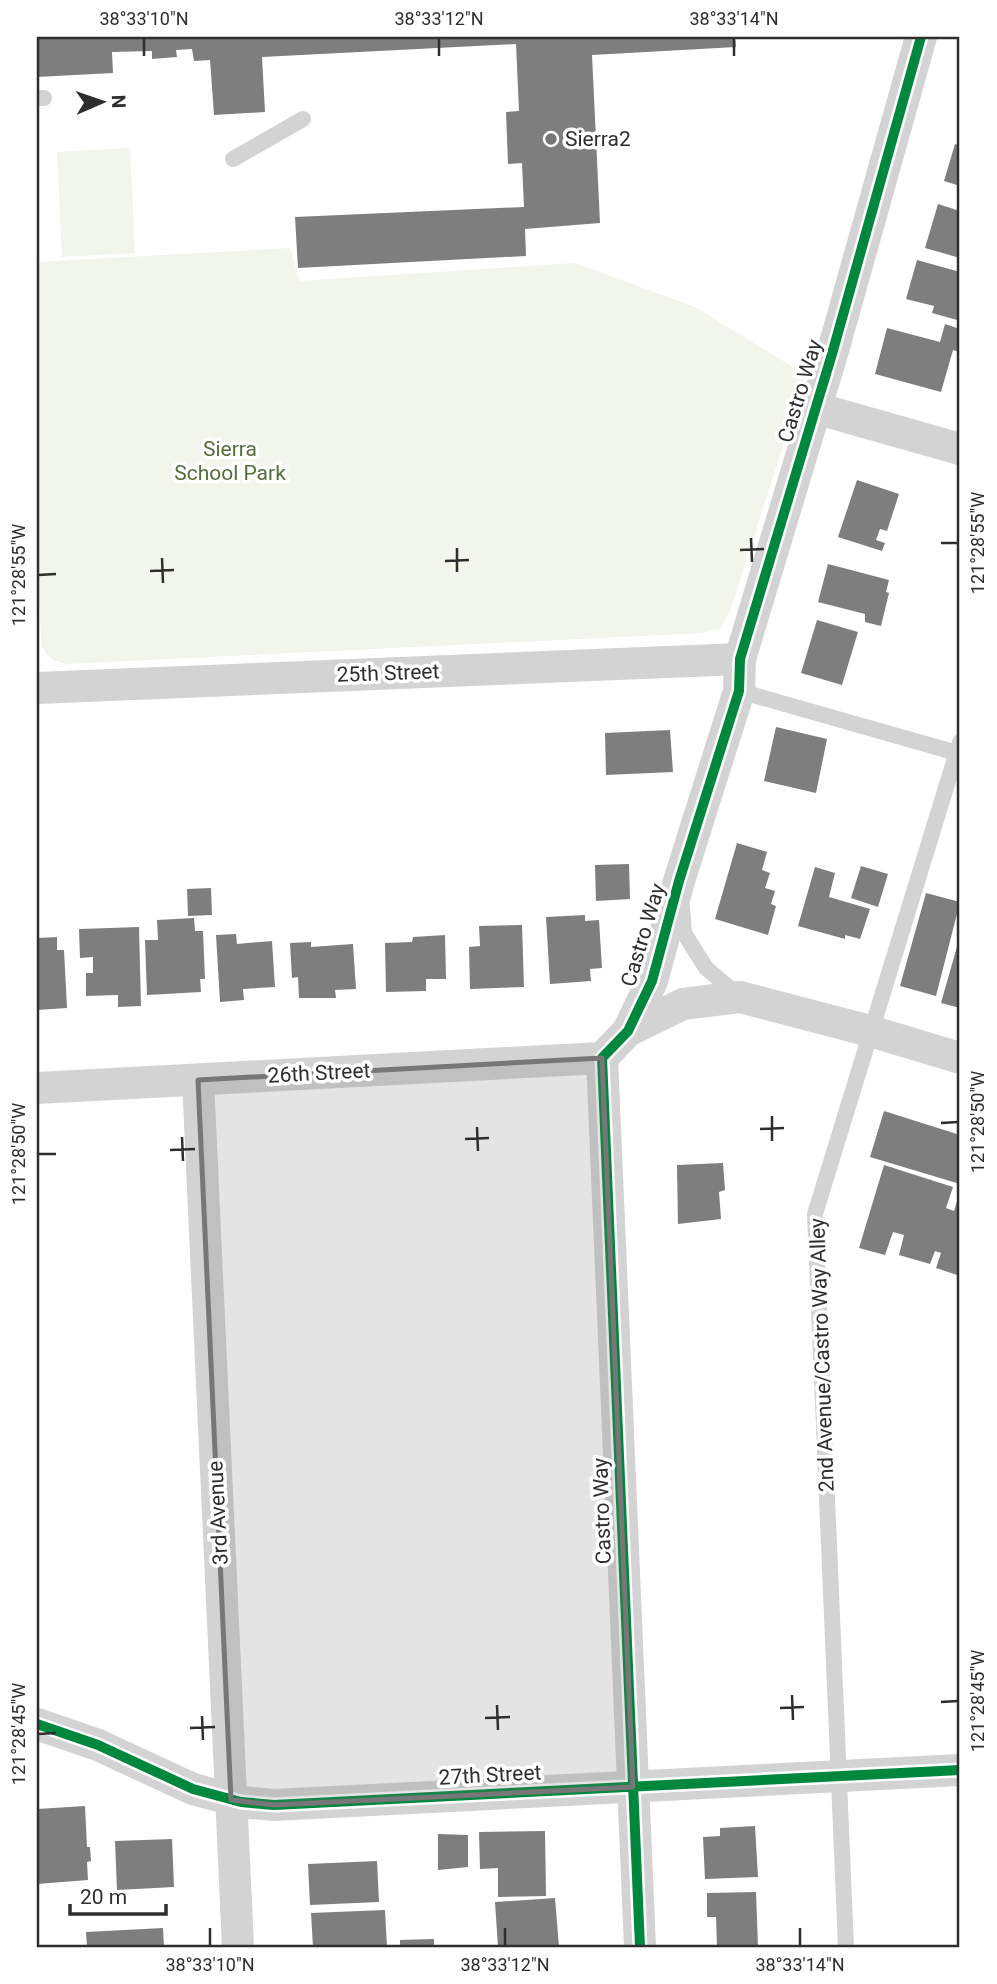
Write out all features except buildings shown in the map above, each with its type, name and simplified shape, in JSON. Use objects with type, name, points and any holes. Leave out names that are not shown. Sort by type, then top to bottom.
[{"type":"street","name":"Castro Way","points":[[640,1947],[602,1058],[628,1031],[652,981],[679,881],[739,691],[740,659],[921,37]]},
{"type":"street","points":[[815,408],[960,449]]},
{"type":"street","name":"25th Street","points":[[37,688],[740,659]]},
{"type":"street","points":[[628,1031],[683,1004],[740,997],[960,1058]]},
{"type":"street","name":"26th Street","points":[[37,1088],[602,1058]]},
{"type":"street","name":"3rd Avenue","points":[[198,1080],[238,1947]]},
{"type":"street","name":"27th Street","points":[[37,1724],[98,1745],[193,1789],[231,1800],[274,1805],[960,1770]]},
{"type":"lane","points":[[233,159],[303,119]]},
{"type":"lane","points":[[739,691],[959,747]]},
{"type":"lane","name":"2nd Avenue/Castro Way Alley","points":[[846,1947],[815,1214],[959,747]]},
{"type":"lane","points":[[679,881],[684,933],[706,968],[740,997]]},
{"type":"highlighted area","points":[[602,1058],[633,1787],[274,1805],[231,1800],[198,1080]]},
{"type":"green space","points":[[130,148],[135,253],[62,257],[57,152]]},
{"type":"green space","name":"Sierra School Park","points":[[290,248],[300,281],[575,263],[695,307],[806,375],[730,611],[720,629],[702,633],[67,664],[53,660],[42,647],[37,553],[37,262]]},
{"type":"cycle path","points":[[640,1947],[602,1058],[628,1031],[652,981],[679,881],[739,691],[740,659],[832,354],[921,37]]},
{"type":"cycle path","points":[[37,1724],[98,1745],[193,1789],[241,1802],[274,1805],[960,1770]]},
{"type":"place","name":"Sierra2","points":[[551,139]]}]
